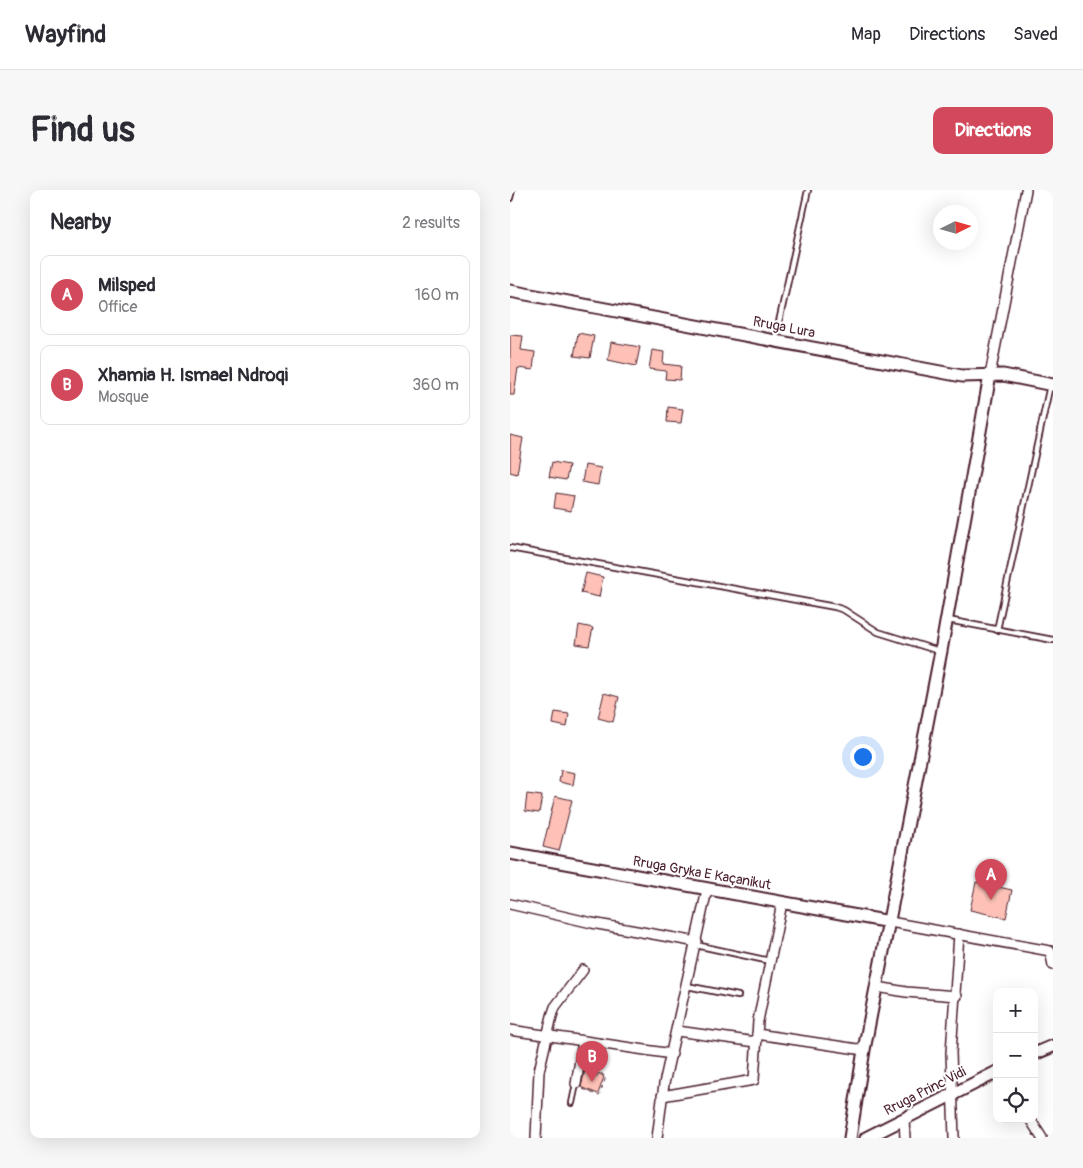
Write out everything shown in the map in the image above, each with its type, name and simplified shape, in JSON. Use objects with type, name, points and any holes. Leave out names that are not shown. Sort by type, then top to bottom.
[{"type":"street","points":[[850,1138],[864,1050],[890,922],[990,375],[1026,190]]},
{"type":"street","name":"Rruga Lura","points":[[510,290],[962,376],[1003,375],[1052,385]]},
{"type":"street","name":"Rruga Gryka E Kaçanikut","points":[[510,853],[890,922]]},
{"type":"street","points":[[657,1138],[662,1096],[708,890]]},
{"type":"street","points":[[662,1096],[754,1080],[756,1038],[782,902]]},
{"type":"street","points":[[510,904],[592,923],[696,943]]},
{"type":"street","points":[[890,922],[1050,951],[1053,965]]},
{"type":"street","points":[[954,1138],[951,1053],[957,996],[959,934]]},
{"type":"street","points":[[536,1138],[539,1071],[555,1007],[583,970]]},
{"type":"street","points":[[877,987],[906,992],[957,996]]},
{"type":"street","points":[[510,1030],[672,1054]]},
{"type":"street","points":[[677,1031],[864,1050]]},
{"type":"street","points":[[576,1084],[583,1042]]},
{"type":"street","points":[[1038,1052],[1053,1046]]},
{"type":"street","name":"Rruga Princ Vidi","points":[[866,1138],[993,1074]]},
{"type":"street","points":[[904,1119],[905,1138]]},
{"type":"street","points":[[1033,1123],[1042,1138]]},
{"type":"lane","points":[[510,198],[512,190]]},
{"type":"lane","points":[[775,340],[808,190]]},
{"type":"lane","points":[[997,630],[1052,385]]},
{"type":"lane","points":[[510,548],[834,607],[878,632],[940,651]]},
{"type":"lane","points":[[946,620],[1053,640]]},
{"type":"lane","points":[[696,943],[770,961]]},
{"type":"lane","points":[[687,986],[738,996]]},
{"type":"lane","points":[[572,1103],[576,1084]]},
{"type":"path","points":[[576,1084],[599,1096],[606,1077],[598,1071],[594,1075],[583,1068],[582,1071],[578,1069]]},
{"type":"building","points":[[578,333],[594,336],[590,358],[574,356]]},
{"type":"building","points":[[510,335],[523,336],[521,350],[535,352],[533,370],[518,368],[514,395],[510,395]]},
{"type":"building","points":[[611,342],[640,347],[636,366],[608,360]]},
{"type":"building","points":[[652,350],[664,352],[663,364],[681,366],[680,380],[665,379],[666,371],[649,369]]},
{"type":"building","points":[[668,407],[683,409],[681,423],[667,422]]},
{"type":"building","points":[[510,435],[523,438],[517,474],[510,472]]},
{"type":"building","points":[[552,462],[569,465],[566,480],[549,477]]},
{"type":"building","points":[[585,465],[601,468],[598,485],[582,482]]},
{"type":"building","points":[[556,493],[574,496],[571,511],[554,508]]},
{"type":"building","points":[[586,573],[603,577],[599,597],[581,593]]},
{"type":"building","points":[[579,625],[593,628],[589,646],[576,644]]},
{"type":"building","points":[[604,693],[619,697],[613,722],[598,718]]},
{"type":"building","points":[[555,712],[569,714],[567,727],[553,724]]},
{"type":"building","points":[[561,770],[575,773],[573,785],[559,782]]},
{"type":"building","points":[[527,794],[542,796],[539,813],[525,811]]},
{"type":"building","points":[[555,796],[572,800],[559,851],[543,847]]},
{"type":"building","points":[[976,882],[1012,890],[1006,918],[970,910]]},
{"type":"building","points":[[585,1070],[595,1078],[599,1073],[604,1077],[598,1094],[581,1087]]},
{"type":"place","name":"Milsped","points":[[991,900]]},
{"type":"place","name":"Xhamia H. Ismael Ndroqi","points":[[592,1082]]}]
